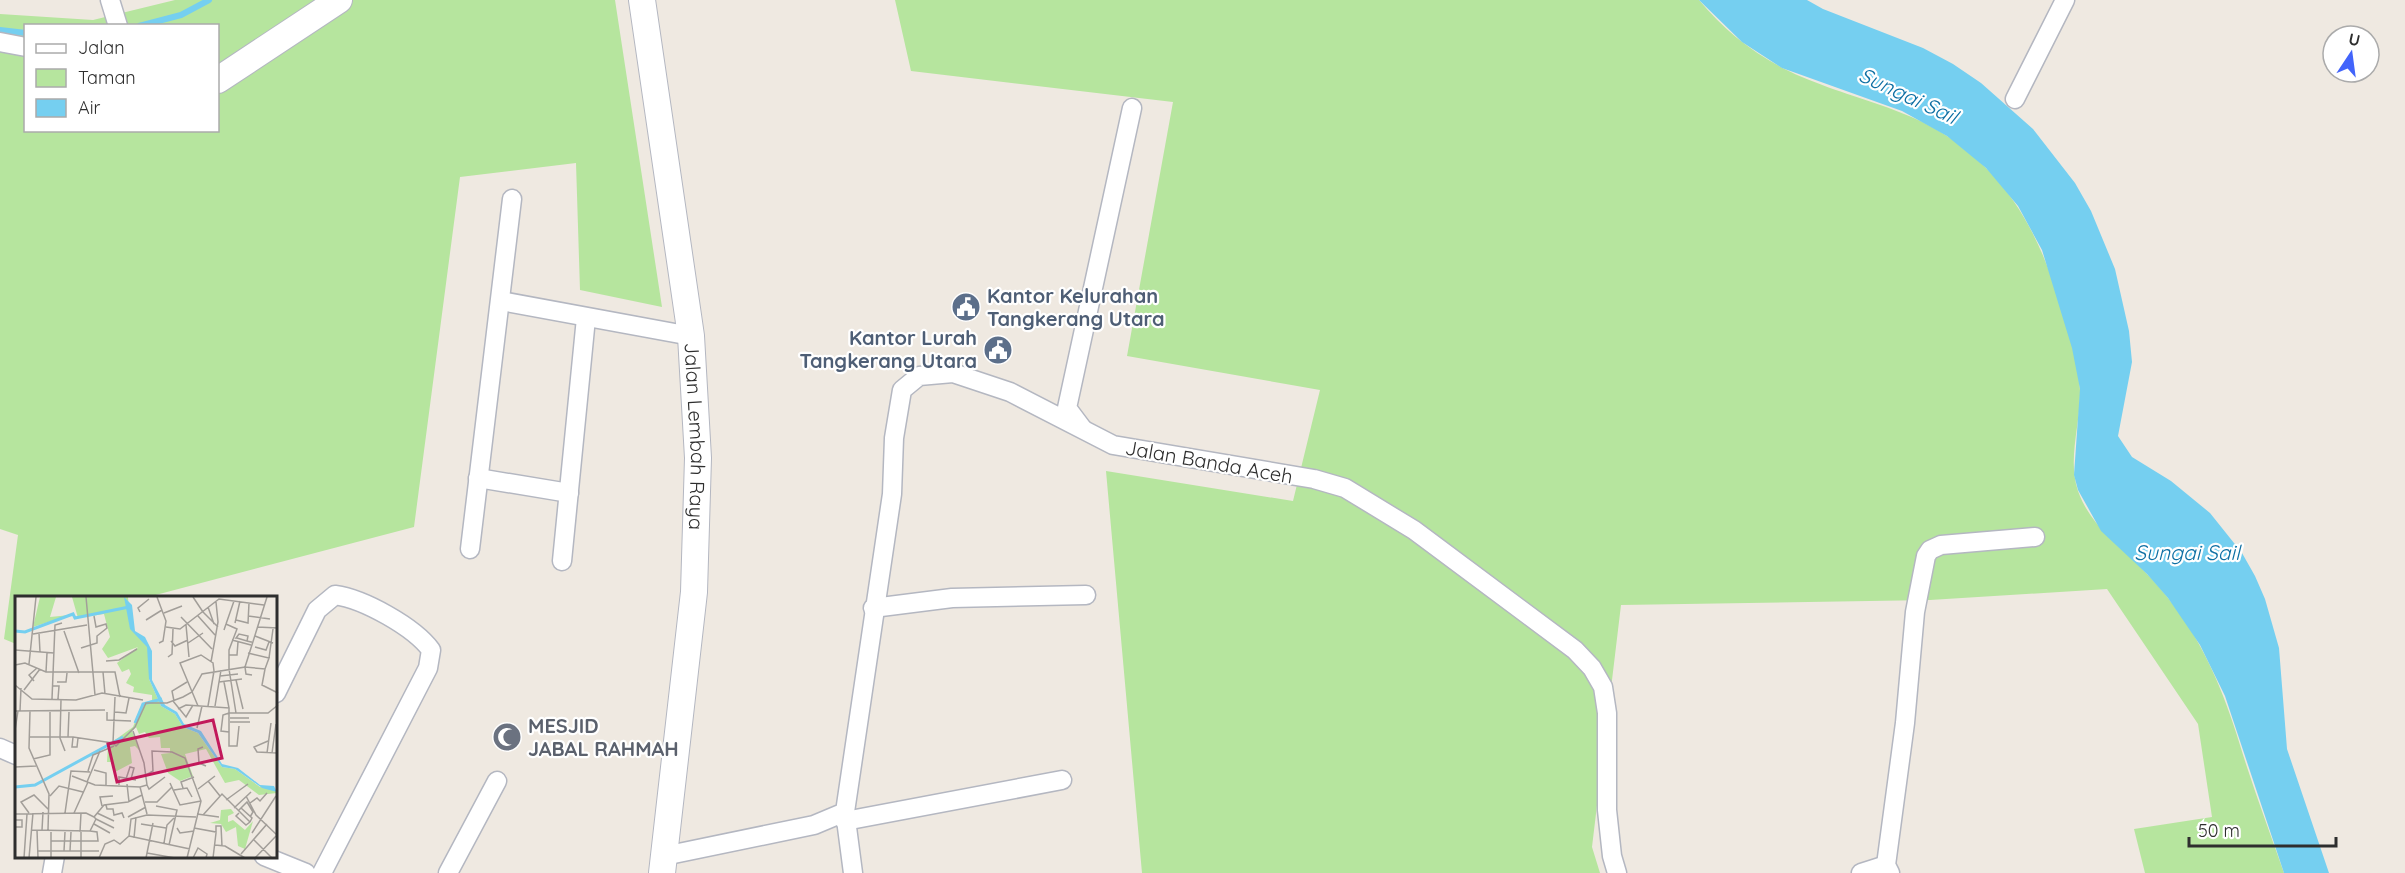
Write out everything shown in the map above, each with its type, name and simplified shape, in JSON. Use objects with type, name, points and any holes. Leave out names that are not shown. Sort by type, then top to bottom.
[{"type":"street","points":[[219,79],[339,0]]},
{"type":"street","name":"Jalan Lembah Raya","points":[[642,0],[691,336],[698,458],[694,592],[663,865]]},
{"type":"street","points":[[2015,99],[2065,0]]},
{"type":"street","points":[[110,1],[117,24]]},
{"type":"street","points":[[0,42],[24,46]]},
{"type":"street","points":[[1083,429],[1067,408],[1132,108]]},
{"type":"street","points":[[470,549],[512,199]]},
{"type":"street","points":[[501,301],[691,336]]},
{"type":"street","points":[[562,561],[586,318]]},
{"type":"street","name":"Jalan Banda Aceh","points":[[853,873],[845,816],[873,608],[892,494],[894,438],[902,390],[919,376],[953,374],[1010,392],[1113,445],[1136,451],[1314,479],[1345,488],[1413,530],[1575,650],[1592,668],[1603,687],[1609,740],[1607,810],[1612,856],[1617,873]]},
{"type":"street","points":[[478,478],[569,493]]},
{"type":"street","points":[[1861,873],[1888,869],[1915,612],[1926,556],[1930,550],[1941,545],[2035,537]]},
{"type":"street","points":[[278,689],[318,610],[335,595],[352,598],[369,607],[422,638],[431,650],[428,668],[322,873]]},
{"type":"street","points":[[873,608],[952,598],[1086,595]]},
{"type":"street","points":[[0,748],[15,755]]},
{"type":"street","points":[[663,865],[845,816],[1062,780]]},
{"type":"street","points":[[448,873],[497,781]]},
{"type":"street","points":[[52,873],[55,858]]},
{"type":"street","points":[[269,858],[306,873]]},
{"type":"green space","points":[[175,0],[615,0],[662,307],[580,290],[576,163],[460,177],[414,527],[152,596],[15,596],[15,644],[4,639],[18,535],[0,529],[0,14],[93,20]]},
{"type":"green space","points":[[895,0],[1699,0],[1733,35],[1773,63],[1802,77],[1900,112],[1944,134],[1966,149],[2002,186],[2037,241],[2060,302],[2078,373],[2080,403],[2074,466],[2078,491],[2095,521],[2148,575],[2173,605],[2204,654],[2227,706],[2284,873],[2145,873],[2134,829],[2212,817],[2198,724],[2107,589],[1930,600],[1621,605],[1592,847],[1600,873],[1142,873],[1106,471],[1293,501],[1320,390],[1127,356],[1173,102],[911,71]]},
{"type":"water","name":"Sungai Sail","points":[[1699,0],[1807,0],[1823,9],[1923,48],[1953,64],[1981,83],[2033,129],[2075,183],[2091,211],[2115,269],[2129,331],[2132,362],[2118,436],[2132,457],[2171,481],[2210,513],[2242,553],[2255,576],[2265,599],[2279,648],[2287,749],[2329,873],[2284,873],[2225,696],[2200,645],[2168,598],[2147,574],[2101,531],[2078,490],[2074,475],[2080,389],[2072,348],[2042,250],[2018,206],[1986,168],[1947,136],[1902,111],[1782,68],[1742,42]]},
{"type":"waterway","points":[[147,24],[181,15],[209,0]]},
{"type":"waterway","points":[[0,30],[24,33]]},
{"type":"place","name":"Kantor Kelurahan Tangkerang Utara","points":[[966,307]]},
{"type":"place","name":"Kantor Lurah Tangkerang Utara","points":[[998,350]]},
{"type":"place","name":"MESJID JABAL RAHMAH","points":[[507,737]]}]
